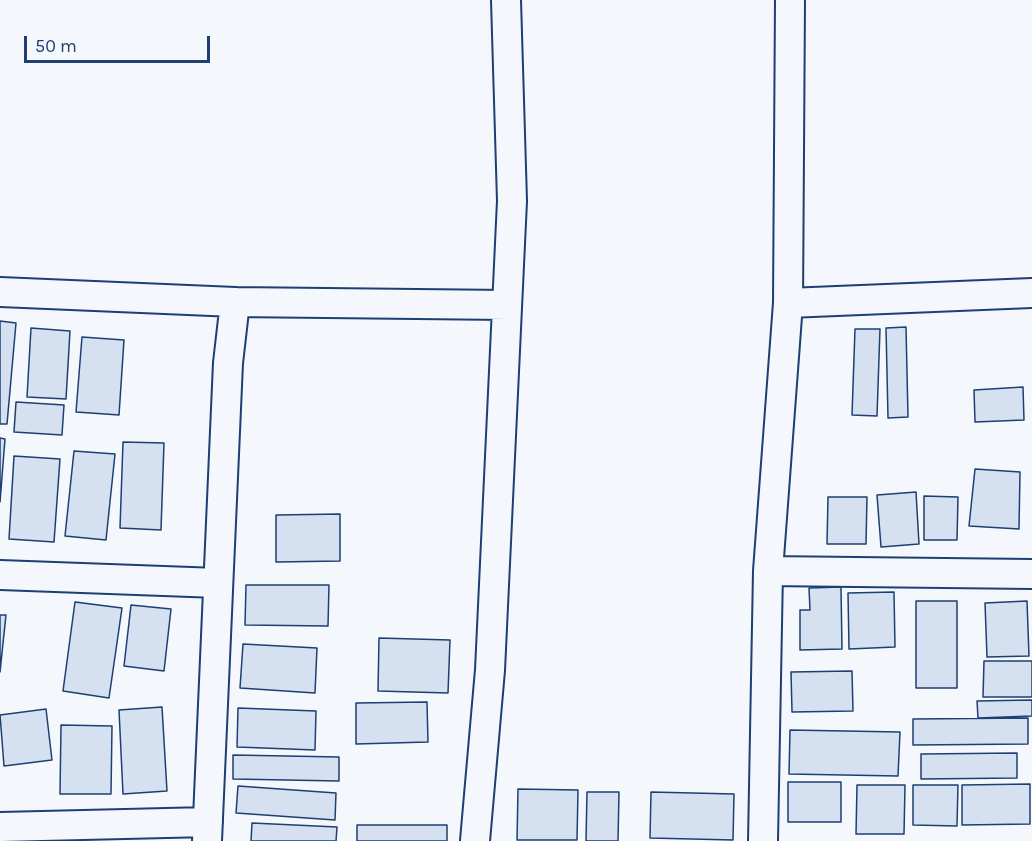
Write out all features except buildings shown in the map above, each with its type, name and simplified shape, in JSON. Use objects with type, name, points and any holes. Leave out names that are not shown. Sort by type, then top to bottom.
[{"type":"street","points":[[475,841],[490,670],[512,201],[506,0]]},
{"type":"street","points":[[763,841],[768,572],[789,303],[790,0]]},
{"type":"street","points":[[789,303],[1032,286]]},
{"type":"street","points":[[0,292],[235,302],[507,305]]},
{"type":"street","points":[[0,827],[208,832],[228,363],[235,302]]},
{"type":"street","points":[[768,572],[1032,574]]},
{"type":"street","points":[[0,575],[218,583]]}]
